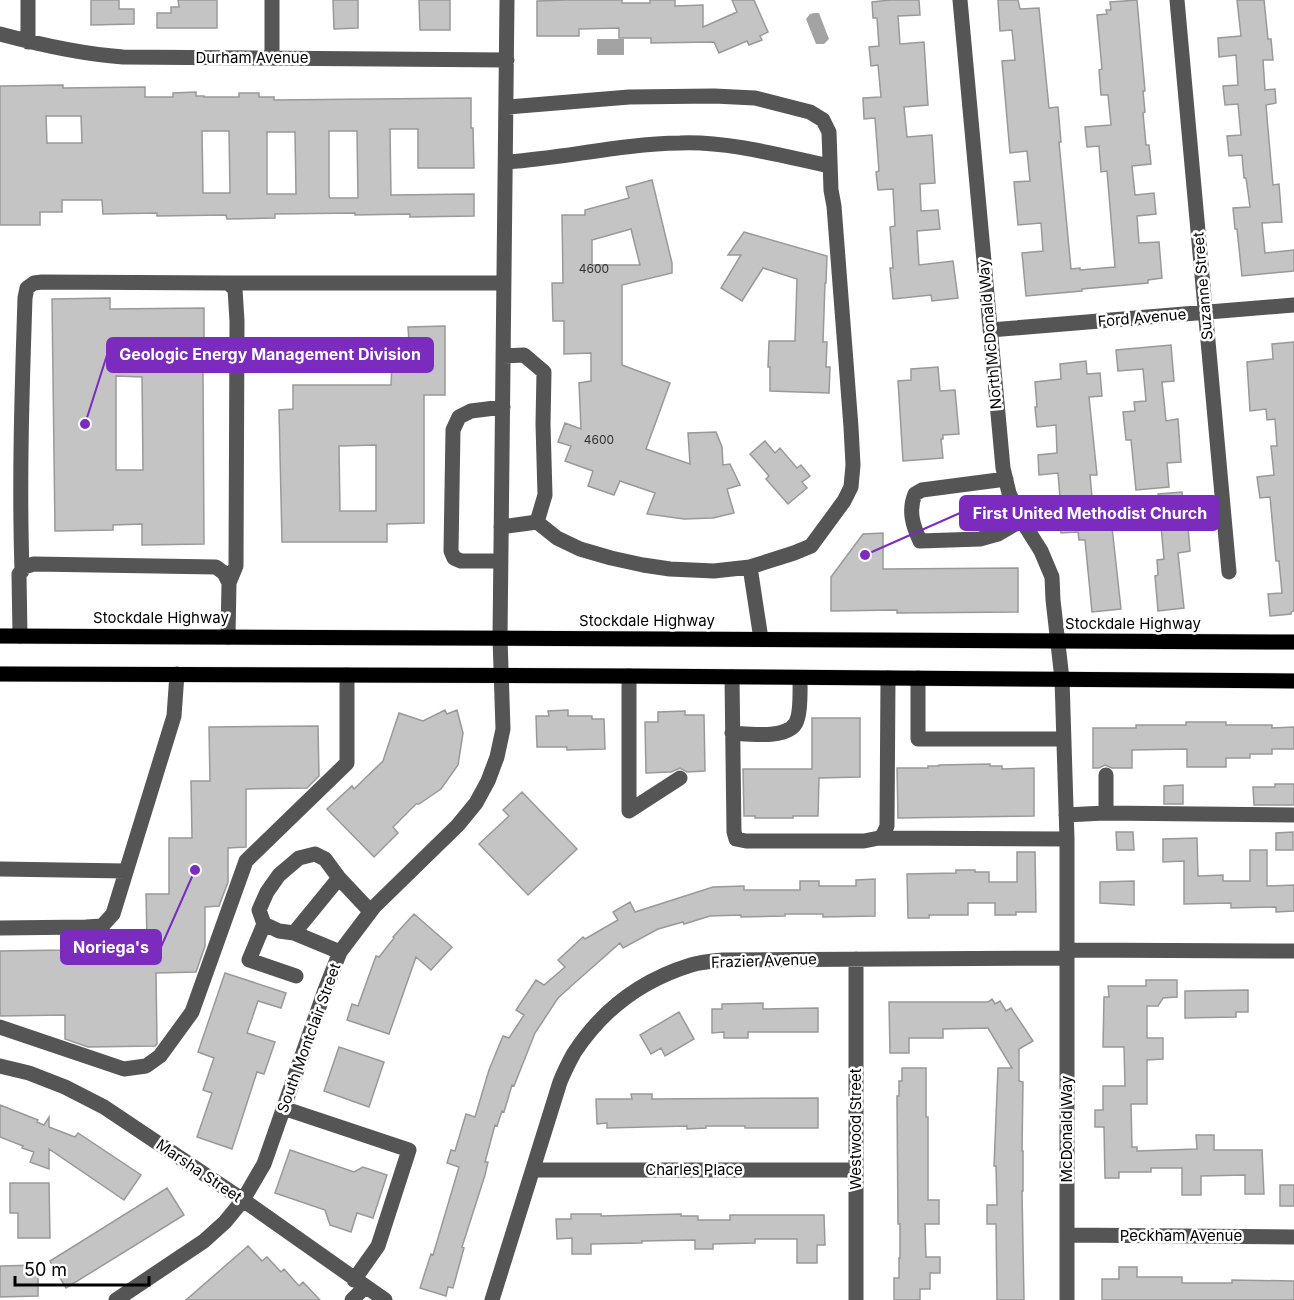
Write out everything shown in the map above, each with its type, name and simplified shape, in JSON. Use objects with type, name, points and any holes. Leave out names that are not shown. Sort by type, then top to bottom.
[{"type":"main road","name":"Stockdale Highway","points":[[0,636],[761,639],[1059,649],[1294,642]]},
{"type":"main road","points":[[0,674],[1294,681]]},
{"type":"street","points":[[28,0],[28,42]]},
{"type":"street","points":[[272,0],[272,58]]},
{"type":"street","name":"South Montclair Street","points":[[116,1300],[137,1294],[204,1241],[225,1222],[243,1200],[264,1164],[340,952],[370,911],[458,825],[476,803],[497,757],[502,729],[500,638],[507,0]]},
{"type":"street","name":"North McDonald Way","points":[[960,0],[1003,468],[1009,493],[1041,551],[1052,577],[1059,649]]},
{"type":"street","name":"Suzanne Street","points":[[1177,0],[1229,572]]},
{"type":"street","name":"Durham Avenue","points":[[0,34],[88,54],[123,57],[507,60]]},
{"type":"street","points":[[501,527],[537,522],[557,538],[580,549],[643,565],[714,571],[750,567],[794,554],[812,546],[844,501],[851,487],[853,465],[829,132],[823,120],[810,112],[755,98],[714,96],[629,97],[507,107]]},
{"type":"street","points":[[506,162],[594,150],[682,142],[769,152],[830,166]]},
{"type":"street","points":[[28,568],[21,529],[22,392],[25,298],[27,288],[34,283],[504,283]]},
{"type":"street","points":[[228,283],[235,289],[237,321],[236,566],[230,583],[228,637]]},
{"type":"street","name":"Ford Avenue","points":[[990,330],[1294,305]]},
{"type":"street","points":[[504,356],[524,355],[544,372],[545,495],[537,522]]},
{"type":"street","points":[[501,561],[461,561],[454,558],[451,551],[453,430],[459,417],[471,411],[503,407]]},
{"type":"street","points":[[1006,479],[922,490],[915,494],[912,501],[912,522],[915,531],[920,541],[980,539],[998,534],[1022,520]]},
{"type":"street","points":[[20,636],[19,574],[28,568],[216,567],[224,573],[230,583]]},
{"type":"street","points":[[750,567],[761,639]]},
{"type":"street","name":"McDonald Way","points":[[1059,649],[1067,839],[1067,1300]]},
{"type":"street","points":[[0,928],[102,926],[113,914],[174,716],[177,674]]},
{"type":"street","points":[[0,1027],[124,1069],[146,1066],[160,1056],[192,1012],[246,861],[347,763],[347,675]]},
{"type":"street","points":[[629,676],[630,811],[680,778]]},
{"type":"street","points":[[732,677],[734,832],[736,838],[746,841],[864,841],[879,838],[1067,839]]},
{"type":"street","points":[[732,733],[770,734],[786,732],[794,727],[798,720],[800,678]]},
{"type":"street","points":[[879,838],[887,826],[888,678]]},
{"type":"street","points":[[918,678],[918,739],[1064,739]]},
{"type":"street","points":[[1106,775],[1106,813]]},
{"type":"street","points":[[1066,815],[1106,813],[1294,814]]},
{"type":"street","points":[[296,976],[249,960],[264,924],[259,910],[267,891],[279,875],[299,858],[315,854],[325,859],[339,878],[370,911]]},
{"type":"street","points":[[0,869],[126,871]]},
{"type":"street","points":[[294,933],[339,878]]},
{"type":"street","points":[[264,924],[279,931],[294,933],[340,952]]},
{"type":"street","name":"Frazier Avenue","points":[[492,1300],[560,1082],[573,1054],[612,1007],[636,989],[660,976],[692,965],[723,960],[1294,951]]},
{"type":"street","name":"Westwood Street","points":[[856,959],[856,1300]]},
{"type":"street","name":"Marsha Street","points":[[0,1066],[29,1073],[65,1087],[104,1107],[243,1200],[385,1300]]},
{"type":"street","points":[[284,1108],[409,1150],[378,1246],[352,1300]]},
{"type":"street","name":"Charles Place","points":[[532,1170],[856,1170]]},
{"type":"street","name":"Peckham Avenue","points":[[1067,1235],[1294,1237]]},
{"type":"shaded area","points":[[814,13],[819,13],[829,39],[824,44],[816,44],[806,19]]},
{"type":"shaded area","points":[[597,39],[624,39],[624,55],[597,55]]},
{"type":"building","points":[[91,0],[119,0],[119,9],[134,9],[134,24],[91,25]]},
{"type":"building","points":[[178,0],[217,0],[217,28],[157,28],[157,13],[171,13],[171,7],[179,7]]},
{"type":"building","points":[[333,0],[358,0],[358,28],[334,29]]},
{"type":"building","points":[[419,0],[450,0],[450,30],[420,30]]},
{"type":"building","points":[[622,0],[622,3],[650,3],[650,0],[675,0],[675,6],[703,5],[703,27],[737,12],[732,0],[754,0],[768,32],[760,36],[762,40],[749,45],[747,41],[719,53],[714,42],[651,43],[651,38],[619,38],[619,28],[579,29],[579,36],[537,36],[537,1]]},
{"type":"building","points":[[919,0],[920,15],[898,16],[900,44],[924,42],[928,105],[904,107],[907,137],[932,135],[935,183],[920,184],[921,211],[938,210],[940,229],[917,231],[919,265],[953,261],[958,298],[932,301],[931,295],[893,299],[890,227],[895,226],[893,189],[878,190],[875,118],[864,119],[863,98],[881,97],[878,65],[871,66],[869,47],[879,46],[877,18],[873,18],[872,2]]},
{"type":"building","points":[[998,0],[1018,0],[1020,9],[1039,8],[1049,108],[1058,107],[1061,142],[1059,142],[1071,269],[1080,268],[1080,270],[1115,267],[1107,171],[1101,172],[1099,146],[1087,147],[1085,127],[1111,125],[1108,95],[1101,95],[1099,70],[1102,69],[1097,15],[1107,14],[1106,10],[1111,10],[1110,2],[1137,0],[1145,91],[1143,91],[1145,112],[1143,113],[1146,145],[1149,145],[1151,164],[1132,166],[1135,195],[1154,193],[1156,214],[1137,216],[1139,243],[1159,242],[1162,278],[1148,280],[1148,283],[1026,296],[1022,253],[1043,251],[1041,223],[1018,225],[1014,182],[1030,181],[1027,151],[1010,153],[1002,61],[1015,60],[1012,30],[1000,31]]},
{"type":"building","points":[[1237,0],[1264,0],[1268,39],[1271,39],[1273,60],[1263,60],[1265,90],[1275,89],[1276,103],[1266,105],[1273,185],[1279,184],[1282,222],[1262,223],[1265,253],[1294,250],[1294,271],[1242,276],[1233,208],[1250,207],[1242,155],[1229,156],[1227,136],[1241,135],[1238,104],[1225,105],[1223,86],[1238,85],[1236,55],[1219,57],[1218,38],[1241,36]]},
{"type":"building","points":[[0,86],[145,87],[145,97],[173,97],[173,93],[196,92],[196,96],[204,97],[239,97],[239,93],[259,93],[259,97],[274,97],[274,100],[471,98],[474,168],[418,168],[418,129],[390,129],[391,195],[474,194],[474,216],[410,217],[410,214],[355,215],[355,213],[275,214],[275,218],[227,219],[226,215],[103,214],[102,200],[62,200],[62,212],[40,212],[40,225],[0,225]],"holes":[[[46,116],[81,116],[82,143],[47,143]],[[202,131],[229,131],[230,193],[203,193]],[[329,131],[357,131],[358,198],[330,198]],[[267,132],[295,132],[296,194],[267,194]]]},
{"type":"building","points":[[652,180],[672,263],[672,273],[622,285],[622,365],[670,383],[646,449],[690,464],[688,433],[716,432],[722,447],[723,465],[730,464],[740,485],[727,489],[734,513],[713,518],[684,519],[647,514],[655,493],[620,481],[614,495],[588,486],[593,471],[565,461],[571,446],[558,442],[565,423],[581,429],[579,383],[591,381],[591,353],[564,354],[564,321],[553,321],[552,283],[563,283],[562,215],[585,215],[585,210],[629,198],[626,187]],"holes":[[[631,229],[640,265],[592,265],[592,240]]]},
{"type":"building","points":[[744,232],[827,256],[823,342],[827,342],[826,367],[830,367],[829,393],[770,391],[769,341],[795,341],[797,279],[763,268],[742,301],[721,288],[741,255],[728,255]]},
{"type":"building","points":[[110,298],[110,309],[204,308],[204,544],[142,545],[142,524],[113,525],[113,530],[55,531],[52,299]],"holes":[[[116,376],[142,377],[143,470],[116,470]]]},
{"type":"building","points":[[445,326],[445,395],[424,395],[424,523],[387,524],[387,542],[282,542],[279,410],[293,409],[293,385],[391,385],[393,341],[409,342],[408,327]],"holes":[[[376,445],[376,511],[340,511],[339,446]]]},
{"type":"building","points":[[1294,342],[1294,611],[1291,614],[1270,616],[1268,594],[1282,593],[1279,561],[1276,561],[1270,497],[1260,498],[1257,477],[1274,475],[1271,446],[1277,446],[1275,419],[1267,420],[1266,409],[1250,411],[1247,362],[1273,359],[1272,344]]},
{"type":"building","points":[[1171,345],[1174,381],[1162,382],[1166,421],[1178,419],[1181,462],[1167,463],[1169,487],[1136,490],[1131,440],[1126,440],[1123,412],[1135,411],[1134,402],[1146,401],[1143,369],[1118,371],[1116,350]]},
{"type":"building","points":[[1086,361],[1087,374],[1100,373],[1102,396],[1089,397],[1097,475],[1090,475],[1093,508],[1110,509],[1121,609],[1092,612],[1085,540],[1079,540],[1078,532],[1061,533],[1058,473],[1039,475],[1038,455],[1057,453],[1056,425],[1037,427],[1035,407],[1037,407],[1035,382],[1061,379],[1060,364]]},
{"type":"building","points":[[938,367],[940,391],[955,390],[959,434],[943,435],[941,439],[943,458],[903,461],[898,381],[911,380],[911,369]]},
{"type":"building","points":[[765,441],[775,453],[780,448],[797,468],[801,465],[810,476],[802,482],[807,488],[788,504],[766,479],[769,476],[750,454]]},
{"type":"building","points":[[1182,492],[1190,551],[1178,553],[1184,608],[1158,611],[1155,576],[1158,575],[1157,560],[1164,559],[1158,494]]},
{"type":"building","points":[[883,533],[883,569],[1018,568],[1018,612],[831,611],[831,577],[863,534]]},
{"type":"building","points":[[445,710],[447,714],[457,710],[463,733],[458,765],[441,789],[416,804],[393,827],[398,833],[374,857],[327,809],[352,786],[354,789],[383,761],[399,713],[423,721]]},
{"type":"building","points":[[568,710],[568,716],[592,716],[592,719],[604,719],[605,749],[567,750],[567,747],[537,747],[536,716],[549,716],[548,711]]},
{"type":"building","points":[[685,711],[685,715],[704,715],[705,771],[687,772],[680,768],[671,772],[646,773],[645,722],[658,722],[658,712]]},
{"type":"building","points":[[812,718],[860,718],[860,777],[819,778],[818,816],[755,818],[755,816],[744,816],[743,769],[812,769]]},
{"type":"building","points":[[1186,722],[1272,725],[1272,728],[1294,727],[1294,749],[1272,749],[1272,754],[1250,754],[1250,758],[1226,758],[1226,767],[1187,767],[1187,749],[1132,750],[1132,768],[1112,768],[1105,765],[1093,768],[1093,728],[1186,725]]},
{"type":"building","points":[[318,726],[319,776],[307,788],[246,789],[246,847],[228,848],[228,882],[219,906],[205,907],[205,946],[196,972],[156,973],[157,1044],[155,1046],[88,1047],[65,1039],[65,1015],[0,1016],[0,951],[64,950],[64,940],[147,939],[146,894],[169,894],[169,838],[192,838],[191,781],[210,781],[209,727]]},
{"type":"building","points":[[990,764],[990,766],[1002,766],[1002,769],[1034,768],[1034,816],[898,818],[897,768]]},
{"type":"building","points":[[1275,784],[1294,784],[1294,805],[1254,805],[1253,787],[1275,787]]},
{"type":"building","points":[[1183,785],[1183,804],[1164,804],[1164,786]]},
{"type":"building","points":[[522,792],[577,849],[528,895],[479,844],[509,816],[503,810]]},
{"type":"building","points":[[1116,832],[1133,832],[1134,850],[1117,850]]},
{"type":"building","points":[[1293,832],[1293,850],[1276,850],[1276,833]]},
{"type":"building","points":[[1197,838],[1198,876],[1223,875],[1223,881],[1250,881],[1250,850],[1267,850],[1267,886],[1294,885],[1294,911],[1276,912],[1276,907],[1231,908],[1231,903],[1184,904],[1184,861],[1163,862],[1163,839]]},
{"type":"building","points":[[1017,852],[1035,852],[1036,912],[995,915],[995,903],[968,903],[968,915],[929,915],[929,918],[908,918],[907,874],[956,873],[956,870],[975,870],[975,872],[989,872],[989,882],[1017,882]]},
{"type":"building","points":[[875,879],[875,916],[823,917],[823,914],[785,914],[785,916],[710,916],[658,929],[623,948],[620,943],[578,980],[558,998],[535,1033],[514,1086],[512,1085],[504,1112],[502,1111],[497,1126],[495,1125],[485,1162],[488,1162],[485,1175],[462,1247],[464,1248],[453,1288],[448,1287],[446,1296],[420,1288],[431,1254],[433,1255],[459,1167],[447,1163],[451,1150],[455,1151],[466,1114],[475,1117],[489,1070],[503,1036],[509,1038],[524,1015],[516,1010],[536,980],[544,985],[565,967],[558,960],[583,937],[585,939],[618,920],[613,912],[630,902],[635,912],[713,887],[744,886],[744,890],[800,890],[800,881],[819,881],[819,886],[856,886],[856,880]]},
{"type":"building","points":[[1134,881],[1134,905],[1100,903],[1100,882]]},
{"type":"building","points":[[414,914],[452,947],[431,970],[416,957],[389,1034],[347,1020],[352,1004],[358,1006],[376,956],[379,957]]},
{"type":"building","points":[[225,973],[286,993],[281,1008],[258,1001],[247,1033],[275,1042],[264,1074],[257,1072],[232,1149],[197,1137],[212,1093],[203,1090],[214,1058],[198,1052]]},
{"type":"building","points":[[1146,980],[1177,980],[1177,997],[1163,998],[1158,1006],[1147,1006],[1147,1038],[1163,1038],[1163,1059],[1147,1060],[1147,1104],[1131,1104],[1132,1147],[1137,1147],[1137,1151],[1197,1149],[1196,1135],[1214,1135],[1214,1150],[1262,1150],[1264,1194],[1245,1194],[1245,1175],[1201,1176],[1201,1195],[1182,1195],[1182,1168],[1151,1168],[1151,1172],[1119,1172],[1119,1178],[1105,1178],[1104,1127],[1095,1127],[1095,1110],[1103,1110],[1103,1086],[1125,1086],[1124,1047],[1103,1047],[1104,997],[1109,997],[1108,986],[1146,986]]},
{"type":"building","points":[[1248,990],[1248,1012],[1236,1012],[1236,1017],[1185,1018],[1185,991]]},
{"type":"building","points":[[992,999],[995,1004],[1000,1001],[1006,1011],[1011,1008],[1033,1041],[1019,1049],[1019,1081],[1023,1082],[1024,1300],[997,1300],[996,1224],[987,1224],[987,1205],[997,1205],[996,1166],[994,1166],[998,1068],[1012,1068],[988,1028],[943,1029],[943,1038],[909,1038],[909,1053],[890,1053],[889,1002],[988,1002]]},
{"type":"building","points":[[763,1003],[763,1009],[818,1008],[818,1032],[748,1032],[748,1038],[724,1038],[724,1032],[712,1033],[712,1009],[722,1009],[722,1004]]},
{"type":"building","points":[[679,1012],[694,1039],[665,1056],[661,1048],[651,1054],[640,1035]]},
{"type":"building","points":[[339,1047],[384,1062],[369,1107],[324,1091]]},
{"type":"building","points":[[902,1068],[926,1068],[928,1200],[939,1200],[939,1224],[925,1224],[926,1257],[940,1257],[940,1273],[930,1273],[930,1289],[920,1289],[920,1300],[894,1300],[894,1278],[899,1278],[900,1258],[897,1096],[899,1096],[899,1081],[902,1081]]},
{"type":"building","points":[[631,1094],[652,1094],[652,1099],[818,1098],[818,1128],[706,1126],[706,1128],[687,1129],[687,1126],[607,1128],[607,1123],[597,1124],[596,1099],[632,1099]]},
{"type":"building","points":[[0,1105],[38,1120],[37,1122],[44,1125],[49,1117],[49,1127],[75,1137],[78,1133],[141,1175],[124,1200],[49,1149],[49,1169],[30,1162],[34,1152],[0,1137]]},
{"type":"building","points":[[290,1150],[354,1172],[363,1167],[387,1175],[373,1218],[357,1213],[351,1232],[330,1225],[325,1210],[275,1193]]},
{"type":"building","points":[[10,1183],[49,1183],[50,1238],[18,1238],[18,1213],[10,1213]]},
{"type":"building","points":[[1280,1185],[1294,1185],[1294,1206],[1280,1206]]},
{"type":"building","points":[[167,1188],[184,1215],[66,1288],[50,1261]]},
{"type":"building","points":[[571,1214],[601,1214],[601,1216],[681,1214],[681,1216],[698,1216],[698,1220],[730,1220],[730,1215],[824,1215],[825,1245],[817,1245],[817,1263],[797,1263],[797,1239],[755,1239],[755,1243],[713,1244],[713,1249],[695,1249],[695,1240],[591,1244],[591,1254],[572,1254],[572,1238],[557,1239],[556,1219],[571,1219]]},
{"type":"building","points":[[248,1246],[262,1261],[267,1257],[281,1272],[284,1269],[299,1286],[303,1282],[320,1300],[186,1300]]},
{"type":"building","points":[[38,1265],[38,1296],[0,1297],[0,1266]]},
{"type":"building","points":[[1119,1267],[1137,1267],[1137,1277],[1182,1277],[1182,1283],[1232,1283],[1232,1280],[1294,1281],[1294,1300],[1102,1300],[1102,1279],[1119,1279]]},
{"type":"place","name":"Geologic Energy Management Division","points":[[85,424]]},
{"type":"place","name":"First United Methodist Church","points":[[865,555]]},
{"type":"place","name":"Noriega's","points":[[195,870]]}]
